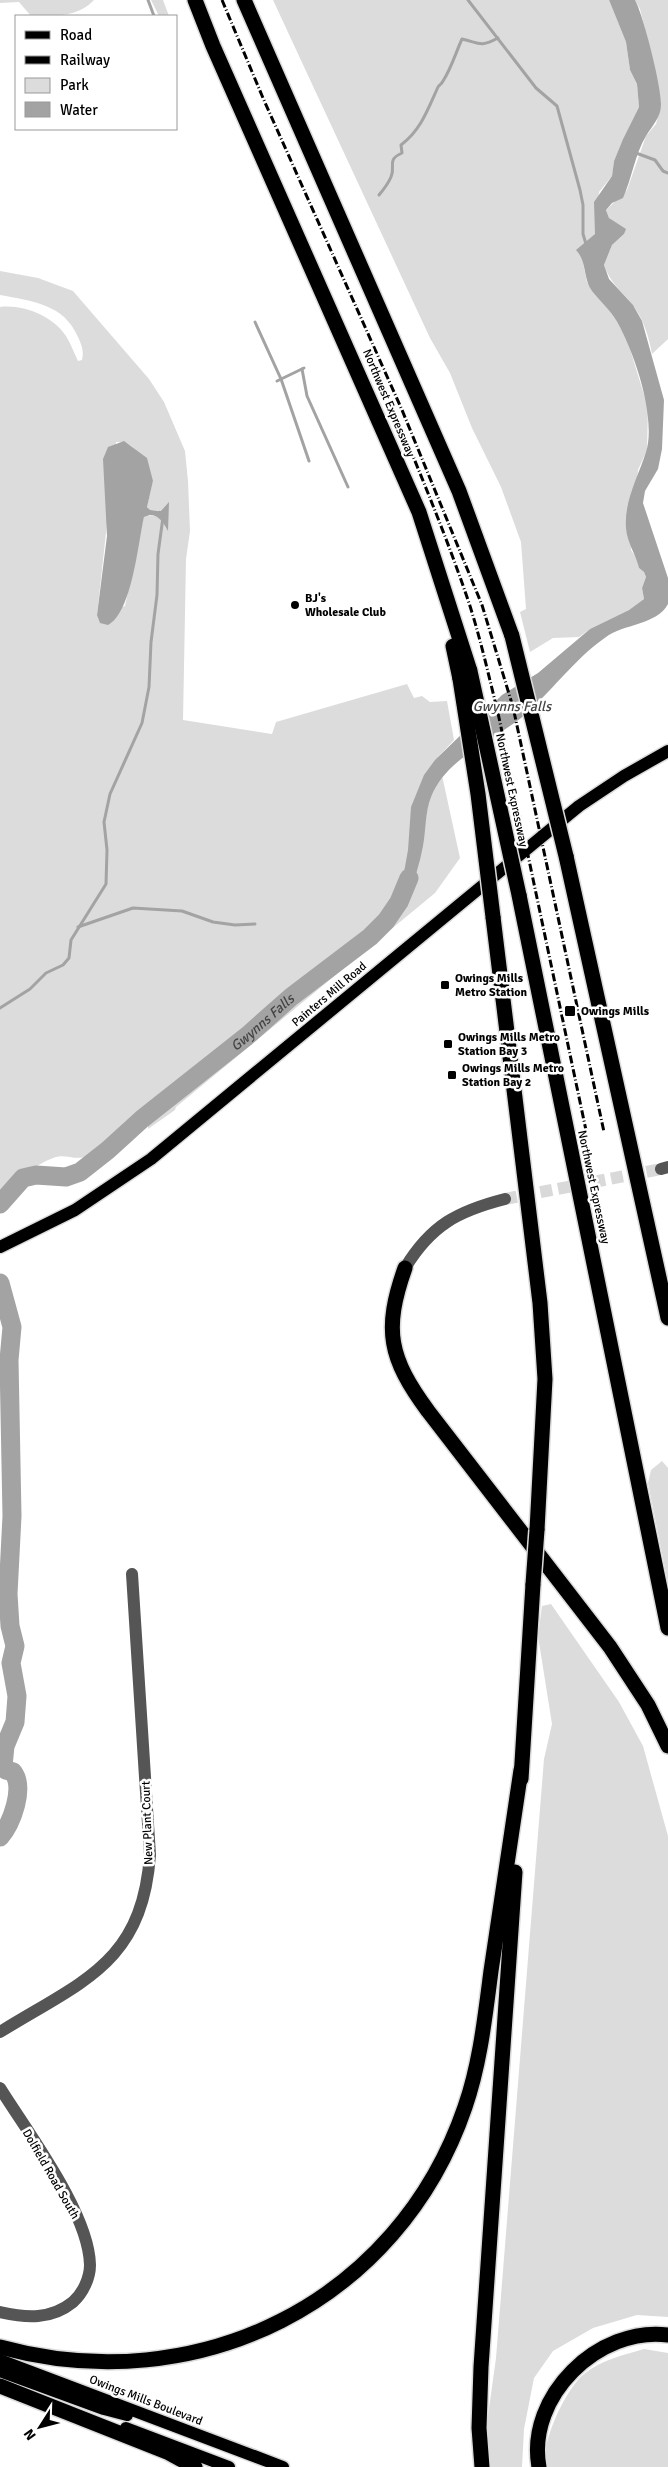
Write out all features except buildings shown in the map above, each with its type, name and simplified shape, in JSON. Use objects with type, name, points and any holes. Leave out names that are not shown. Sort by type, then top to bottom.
[{"type":"highway","name":"Northwest Expressway","points":[[195,0],[216,54],[416,503],[438,566],[519,895],[668,1628]]},
{"type":"highway","points":[[244,0],[460,491],[512,636],[566,856],[668,1318]]},
{"type":"highway","points":[[465,675],[540,1303],[545,1379],[537,1530],[481,2367],[479,2428],[482,2467]]},
{"type":"highway","points":[[405,1268],[397,1292],[392,1330],[392,1342],[403,1373],[428,1411],[610,1646],[648,1704],[668,1746]]},
{"type":"highway","points":[[0,2347],[46,2357],[99,2363],[158,2360],[213,2348],[254,2334],[308,2306],[349,2276],[393,2234],[419,2200],[441,2164],[459,2125],[472,2086],[482,2034],[521,1770]]},
{"type":"highway","points":[[539,2467],[541,2432],[547,2411],[559,2388],[572,2371],[588,2357],[609,2345],[633,2336],[668,2335]]},
{"type":"highway","points":[[0,2386],[167,2452],[196,2467]]},
{"type":"main road","name":"Painters Mill Road","points":[[0,1247],[18,1240],[75,1210],[151,1159],[579,806],[624,776],[668,751]]},
{"type":"main road","name":"Owings Mills Boulevard","points":[[0,2360],[283,2467]]},
{"type":"main road","points":[[0,2371],[104,2409],[190,2432]]},
{"type":"main road","points":[[0,2380],[230,2467]]},
{"type":"street","points":[[405,1268],[415,1252],[437,1227],[468,1210],[505,1198]]},
{"type":"street","name":"New Plant Court","points":[[0,2032],[85,1980],[111,1960],[130,1932],[142,1905],[150,1855],[132,1574]]},
{"type":"street","name":"Dolfield Road South","points":[[0,2088],[70,2204],[85,2241],[90,2266],[88,2277],[80,2294],[58,2312],[38,2317],[0,2312]]},
{"type":"green space","points":[[0,0],[94,0],[80,10],[64,15],[30,15],[19,2],[0,3]]},
{"type":"green space","points":[[151,0],[163,0],[169,15],[158,15]]},
{"type":"green space","points":[[273,0],[609,0],[626,42],[630,70],[637,84],[639,107],[614,161],[612,176],[599,192],[595,234],[581,254],[587,282],[614,317],[627,339],[648,408],[647,450],[638,470],[631,550],[637,559],[639,568],[646,577],[642,588],[644,599],[629,610],[590,629],[579,637],[553,638],[530,652],[520,612],[526,609],[521,542],[501,487],[472,428],[450,373],[430,338]]},
{"type":"green space","points":[[635,0],[668,0],[668,339],[652,354],[639,314],[612,281],[604,265],[612,245],[624,234],[609,218],[606,210],[627,190],[646,136],[656,124],[661,105],[653,61],[640,9]]},
{"type":"green space","points":[[0,271],[38,278],[73,291],[149,379],[164,402],[185,451],[188,481],[190,531],[186,559],[183,720],[272,734],[276,722],[407,684],[414,698],[422,696],[430,702],[447,701],[454,740],[438,757],[460,858],[435,893],[176,1107],[175,1110],[148,1129],[149,1103],[132,1115],[103,1144],[86,1156],[79,1158],[60,1156],[50,1159],[27,1172],[0,1192],[0,307],[18,307],[45,317],[66,336],[78,361],[82,360],[83,354],[81,343],[72,326],[56,311],[35,302],[0,295]],"holes":[[[116,442],[124,442],[135,449],[153,481],[147,506],[149,510],[159,510],[155,516],[144,516],[125,606],[97,615]]]},
{"type":"green space","points":[[662,1461],[668,1468],[668,1583],[648,1483],[651,1470]]},
{"type":"green space","points":[[551,1604],[619,1702],[643,1746],[668,1836],[668,2317],[637,2315],[593,2328],[553,2351],[534,2378],[524,2429],[522,2467],[489,2467],[486,2430],[496,2358],[544,1759],[552,1724],[538,1636],[542,1606]]},
{"type":"green space","points":[[644,2349],[668,2353],[668,2467],[546,2467],[546,2446],[550,2432],[562,2404],[577,2381],[598,2365],[613,2358]]},
{"type":"water","name":"Gwynns Falls","points":[[609,0],[635,0],[647,35],[661,105],[660,114],[642,143],[623,198],[612,203],[606,210],[609,218],[626,229],[624,234],[612,245],[604,265],[609,279],[633,305],[642,321],[664,400],[662,449],[658,469],[645,491],[643,503],[668,578],[668,604],[656,616],[621,629],[594,646],[521,718],[470,752],[447,772],[438,784],[429,803],[422,852],[409,897],[399,902],[397,893],[403,878],[408,850],[411,807],[424,775],[435,760],[502,695],[538,673],[590,629],[629,610],[644,599],[642,588],[646,577],[639,568],[628,539],[626,518],[629,499],[646,452],[649,438],[646,402],[629,346],[614,317],[589,286],[582,259],[576,250],[595,234],[594,202],[612,176],[614,161],[639,107],[637,84],[630,70],[626,42]]},
{"type":"water","points":[[124,441],[147,458],[153,481],[147,507],[150,510],[161,511],[169,502],[168,531],[156,516],[148,515],[144,517],[133,576],[123,607],[116,618],[108,625],[100,623],[97,615],[107,536],[103,459],[108,447]]},
{"type":"waterway","points":[[148,0],[154,15]]},
{"type":"waterway","points":[[468,0],[536,88],[557,106],[580,190],[583,205],[583,234],[586,244]]},
{"type":"waterway","points":[[379,195],[391,177],[394,158],[402,153],[401,145],[419,126],[448,71],[462,39],[483,44],[498,38]]},
{"type":"waterway","points":[[636,153],[655,160],[663,171],[668,173]]},
{"type":"waterway","points":[[255,322],[281,379],[309,461]]},
{"type":"waterway","points":[[277,381],[304,368]]},
{"type":"waterway","points":[[302,369],[307,396],[348,487]]},
{"type":"waterway","points":[[0,1008],[30,989],[46,973],[63,965],[69,958],[71,940],[106,884],[107,850],[104,822],[110,794],[142,723],[149,687],[151,642],[157,595],[158,554],[163,517]]},
{"type":"waterway","name":"Gwynns Falls","points":[[0,1204],[23,1178],[36,1175],[66,1177],[80,1172],[108,1150],[142,1119],[247,1036],[291,997],[370,937],[386,921],[399,902],[409,878]]},
{"type":"waterway","points":[[78,927],[133,908],[182,911],[213,922],[235,925],[255,924]]},
{"type":"waterway","name":"Gwynns Falls","points":[[0,1283],[12,1327],[9,1360],[12,1516],[8,1594],[10,1626],[15,1646],[11,1663],[17,1696],[15,1722],[5,1746],[3,1766],[6,1770],[13,1772],[18,1787],[13,1814],[0,1837]]},
{"type":"tunnel","points":[[505,1199],[661,1169]]},
{"type":"railway","points":[[222,0],[263,98],[402,410],[482,605],[513,707],[604,1132]]},
{"type":"railway","points":[[399,422],[454,559],[481,646],[498,713],[587,1135]]},
{"type":"place","name":"BJ's Wholesale Club","points":[[295,605]]},
{"type":"place","name":"Owings Mills Metro Station","points":[[445,985]]},
{"type":"place","name":"Owings Mills","points":[[570,1011]]},
{"type":"place","name":"Owings Mills Metro Station Bay 3","points":[[448,1044]]},
{"type":"place","name":"Owings Mills Metro Station Bay 2","points":[[452,1075]]}]
